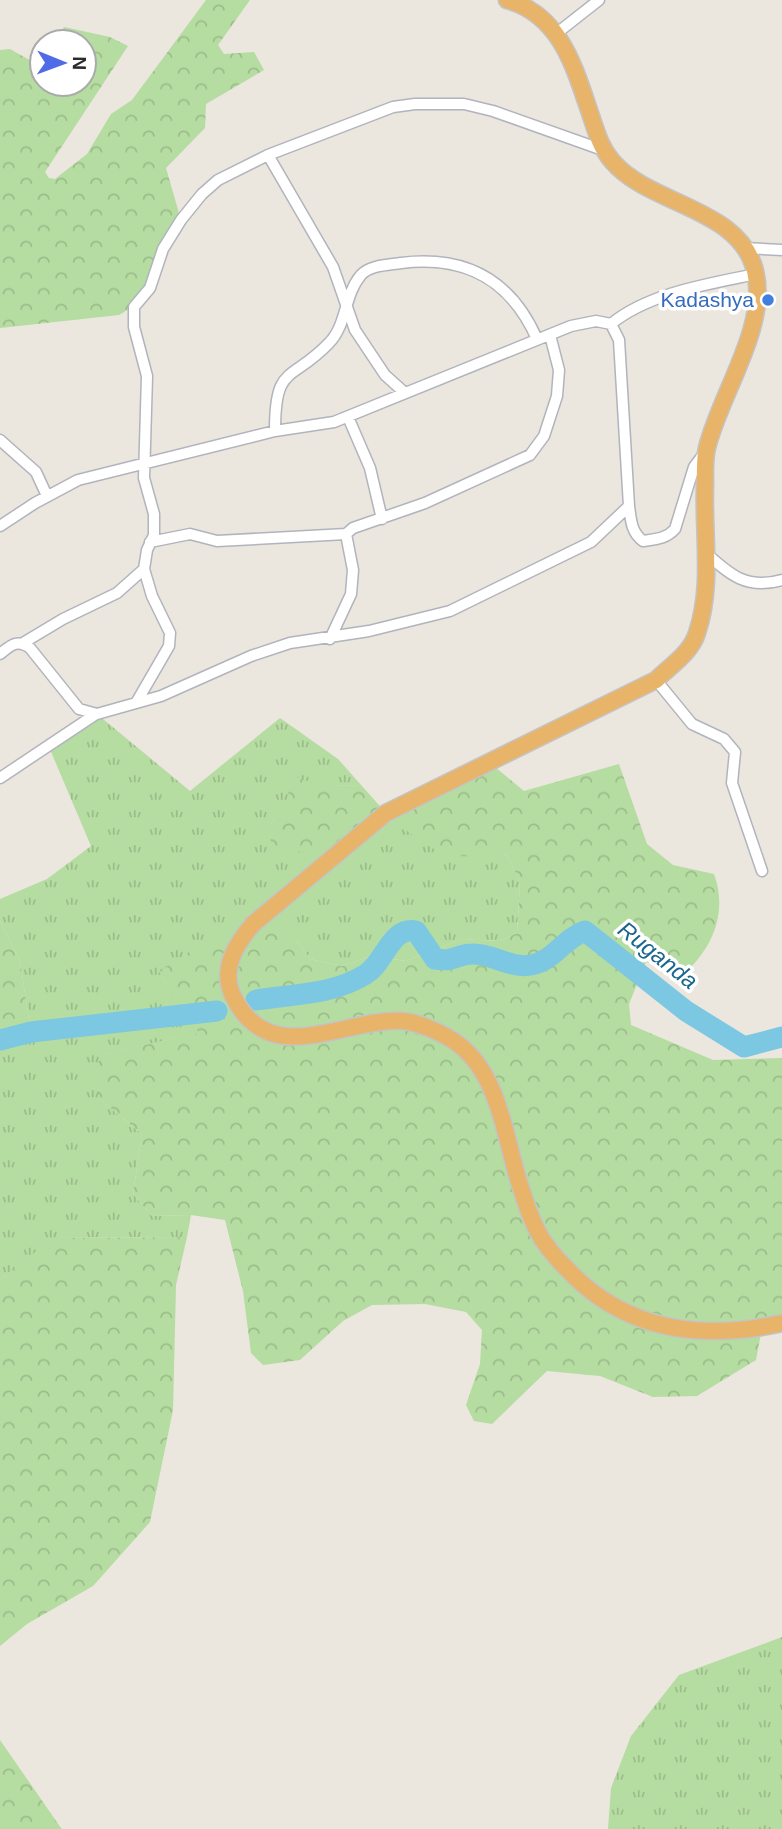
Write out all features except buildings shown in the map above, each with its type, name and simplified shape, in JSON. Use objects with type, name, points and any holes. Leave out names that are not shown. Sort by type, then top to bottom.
[{"type":"highway","points":[[507,0],[538,14],[565,44],[603,150],[638,186],[711,218],[735,236],[756,274],[755,315],[712,426],[706,452],[704,608],[696,636],[685,653],[656,680],[386,813],[253,924],[237,942],[228,968],[230,990],[242,1015],[258,1028],[274,1034],[323,1035],[384,1021],[408,1022],[457,1043],[477,1062],[492,1090],[537,1231],[552,1253],[583,1286],[610,1307],[635,1318],[667,1327],[713,1331],[782,1323]]},
{"type":"street","points":[[557,33],[598,0]]},
{"type":"street","points":[[136,703],[169,646],[170,634],[152,596],[144,569],[154,534],[153,514],[144,478],[148,411],[146,376],[134,327],[134,307],[150,288],[163,249],[202,194],[218,180],[268,155],[393,107],[415,104],[464,104],[493,111],[603,150]]},
{"type":"street","points":[[268,155],[333,267],[355,330],[385,375],[405,393]]},
{"type":"street","points":[[744,248],[782,250]]},
{"type":"street","points":[[275,431],[275,399],[279,387],[290,373],[329,344],[363,273],[373,268],[416,261],[450,261],[473,268],[516,301],[537,339]]},
{"type":"street","points":[[0,526],[78,480],[275,431],[348,417],[537,339],[596,321],[611,324],[630,309],[720,281],[756,274]]},
{"type":"street","points":[[611,324],[619,340],[629,506],[632,530],[637,537],[643,541],[668,536],[679,519],[694,467],[706,452]]},
{"type":"street","points":[[150,542],[190,534],[217,541],[346,534],[353,528],[382,519],[509,466],[530,455],[544,436],[557,396],[559,370],[550,335]]},
{"type":"street","points":[[348,417],[370,468],[382,519]]},
{"type":"street","points":[[0,440],[36,472],[47,496]]},
{"type":"street","points":[[0,778],[97,714],[174,691],[251,656],[290,643],[330,639],[450,611],[591,542],[629,506]]},
{"type":"street","points":[[330,639],[351,594],[353,570],[346,534]]},
{"type":"street","points":[[705,552],[732,578],[760,584],[782,580]]},
{"type":"street","points":[[0,654],[14,643],[23,643],[63,619],[117,593],[144,569]]},
{"type":"street","points":[[23,643],[30,648],[79,709],[97,714]]},
{"type":"street","points":[[656,680],[692,724],[724,739],[735,752],[732,783],[762,871]]},
{"type":"green space","points":[[206,0],[250,0],[218,45],[224,54],[254,52],[264,70],[206,104],[205,128],[166,168],[181,220],[150,286],[131,307],[119,315],[0,328],[0,50],[10,49],[28,59],[28,98],[94,98],[45,172],[49,178],[55,179],[87,154],[111,114],[132,100]]},
{"type":"green space","points":[[98,34],[128,46],[98,92]]},
{"type":"green space","points":[[97,714],[190,791],[280,718],[338,759],[361,785],[331,786],[299,795],[270,825],[386,813],[457,856],[490,851],[507,856],[520,881],[517,933],[500,941],[462,939],[406,961],[371,956],[342,966],[310,959],[296,940],[282,929],[283,899],[238,942],[159,971],[200,1033],[104,1054],[101,1100],[142,1134],[133,1194],[152,1216],[191,1215],[187,1237],[54,1238],[0,1280],[0,1040],[31,1032],[20,961],[0,921],[0,899],[47,879],[91,846],[49,747]]},
{"type":"green space","points":[[489,762],[524,791],[619,764],[647,844],[673,865],[714,874],[718,887],[719,913],[712,937],[688,970],[646,962],[629,1004],[631,1025],[713,1060],[782,1058],[782,1323],[762,1328],[756,1360],[697,1396],[653,1397],[600,1376],[547,1371],[492,1424],[474,1421],[466,1405],[480,1364],[482,1330],[466,1312],[425,1304],[372,1305],[343,1321],[300,1360],[263,1365],[251,1353],[243,1291],[225,1220],[191,1215],[152,1216],[133,1194],[142,1134],[101,1100],[91,1074],[103,1054],[199,1033],[159,971],[197,947],[238,942],[283,898],[283,929],[296,940],[310,959],[342,966],[371,956],[406,961],[462,939],[500,941],[517,933],[520,881],[507,856],[487,853],[458,856],[438,851],[419,840],[386,813]]},
{"type":"green space","points":[[289,774],[320,786],[361,785],[386,813],[336,855],[271,849],[270,825],[288,801]]},
{"type":"green space","points":[[0,921],[20,961],[31,1032],[0,1040]]},
{"type":"green space","points":[[187,1237],[176,1285],[173,1410],[150,1522],[93,1586],[27,1624],[0,1646],[0,1280],[53,1238]]},
{"type":"green space","points":[[782,1637],[782,1829],[608,1829],[611,1788],[631,1736],[679,1675]]},
{"type":"green space","points":[[0,1740],[61,1828],[62,1829],[0,1829]]},
{"type":"waterway","name":"Ruganda","points":[[256,1000],[313,993],[353,981],[373,969],[394,939],[407,931],[416,931],[435,959],[479,954],[523,966],[539,963],[585,931],[686,1011],[744,1047],[782,1037]]},
{"type":"waterway","name":"Ruganda","points":[[0,1040],[31,1032],[217,1011]]},
{"type":"place","name":"Kadashya","points":[[768,300]]}]
